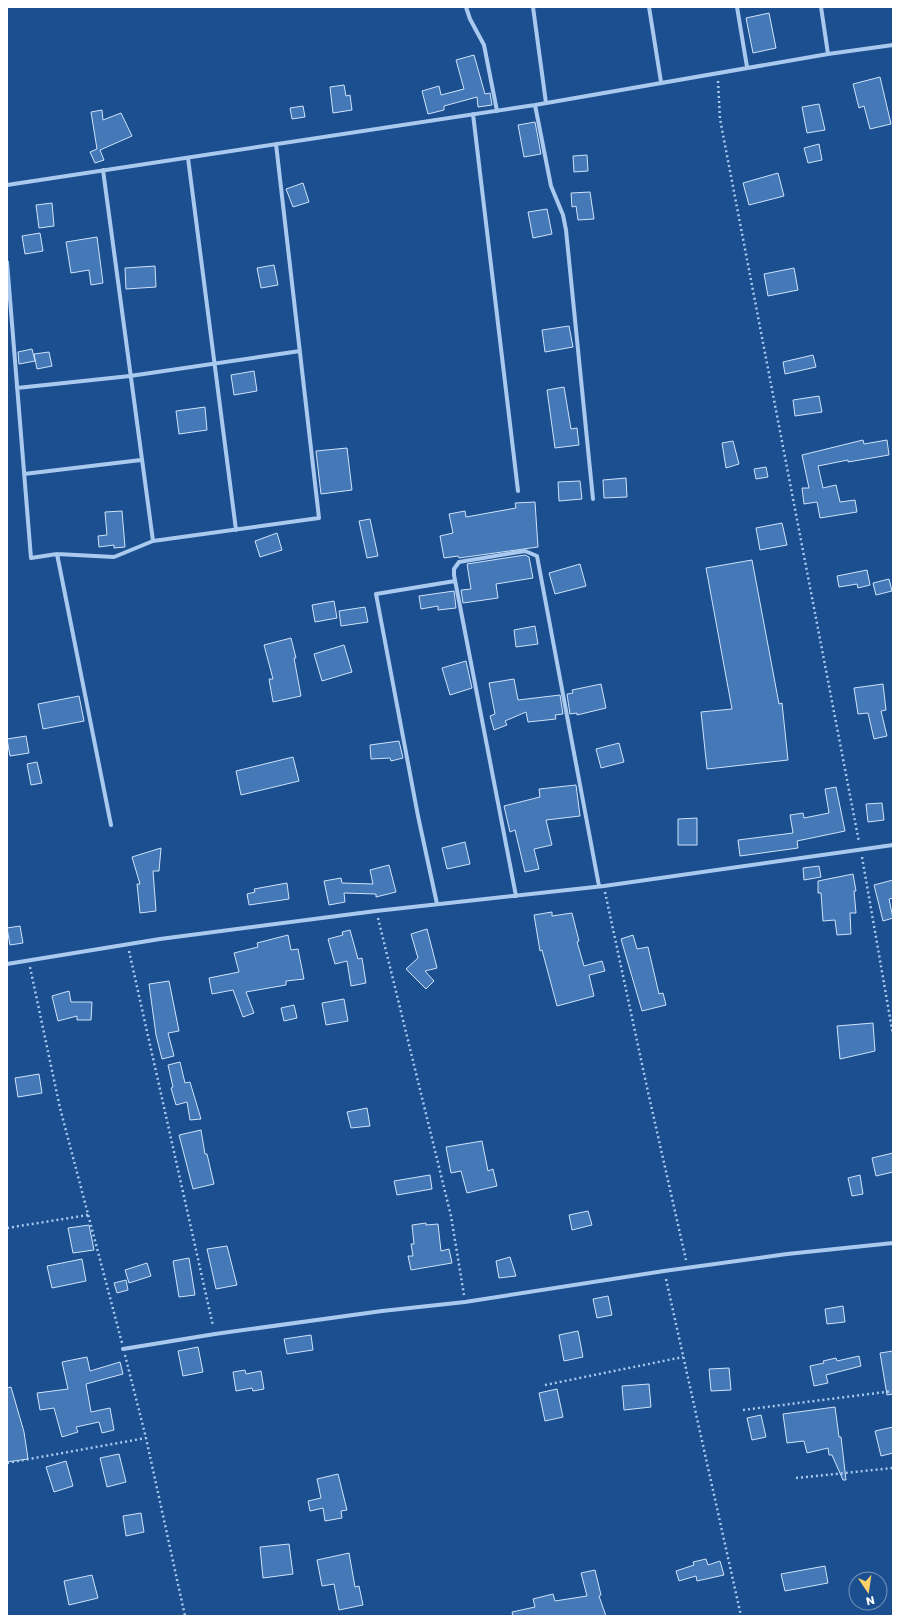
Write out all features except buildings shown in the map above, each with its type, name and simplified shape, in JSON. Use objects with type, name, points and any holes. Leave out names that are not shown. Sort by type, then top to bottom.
[{"type":"street","points":[[466,7],[484,45],[497,110]]},
{"type":"street","points":[[533,7],[546,103]]},
{"type":"street","points":[[649,7],[661,82]]},
{"type":"street","points":[[737,7],[747,67]]},
{"type":"street","points":[[821,7],[828,54]]},
{"type":"street","points":[[7,185],[535,105],[717,72],[893,45]]},
{"type":"street","points":[[535,105],[551,186],[563,215],[566,230],[592,499]]},
{"type":"street","points":[[473,114],[518,491]]},
{"type":"street","points":[[7,262],[31,558],[57,554],[114,557],[153,541],[319,518],[276,144]]},
{"type":"street","points":[[188,158],[236,530]]},
{"type":"street","points":[[103,170],[153,541]]},
{"type":"street","points":[[17,388],[130,376],[300,351]]},
{"type":"street","points":[[24,474],[141,460]]},
{"type":"street","points":[[516,896],[455,581],[454,569],[459,562],[525,551],[537,556],[599,886]]},
{"type":"street","points":[[57,554],[111,825]]},
{"type":"street","points":[[438,904],[418,816],[376,594],[455,581]]},
{"type":"street","points":[[7,964],[160,939],[376,911],[604,886],[893,845]]},
{"type":"street","points":[[123,1349],[215,1334],[465,1302],[664,1271],[787,1254],[893,1243]]},
{"type":"path","points":[[717,72],[720,119],[860,850],[893,1035]]},
{"type":"path","points":[[604,886],[646,1084],[688,1268]]},
{"type":"path","points":[[376,911],[451,1216],[465,1302]]},
{"type":"path","points":[[127,944],[215,1334]]},
{"type":"path","points":[[28,961],[60,1108],[146,1438],[185,1616]]},
{"type":"path","points":[[7,1228],[88,1214]]},
{"type":"path","points":[[664,1271],[741,1616]]},
{"type":"path","points":[[545,1385],[683,1357]]},
{"type":"path","points":[[743,1410],[893,1391]]},
{"type":"path","points":[[7,1463],[146,1438]]},
{"type":"path","points":[[796,1478],[893,1468]]}]
